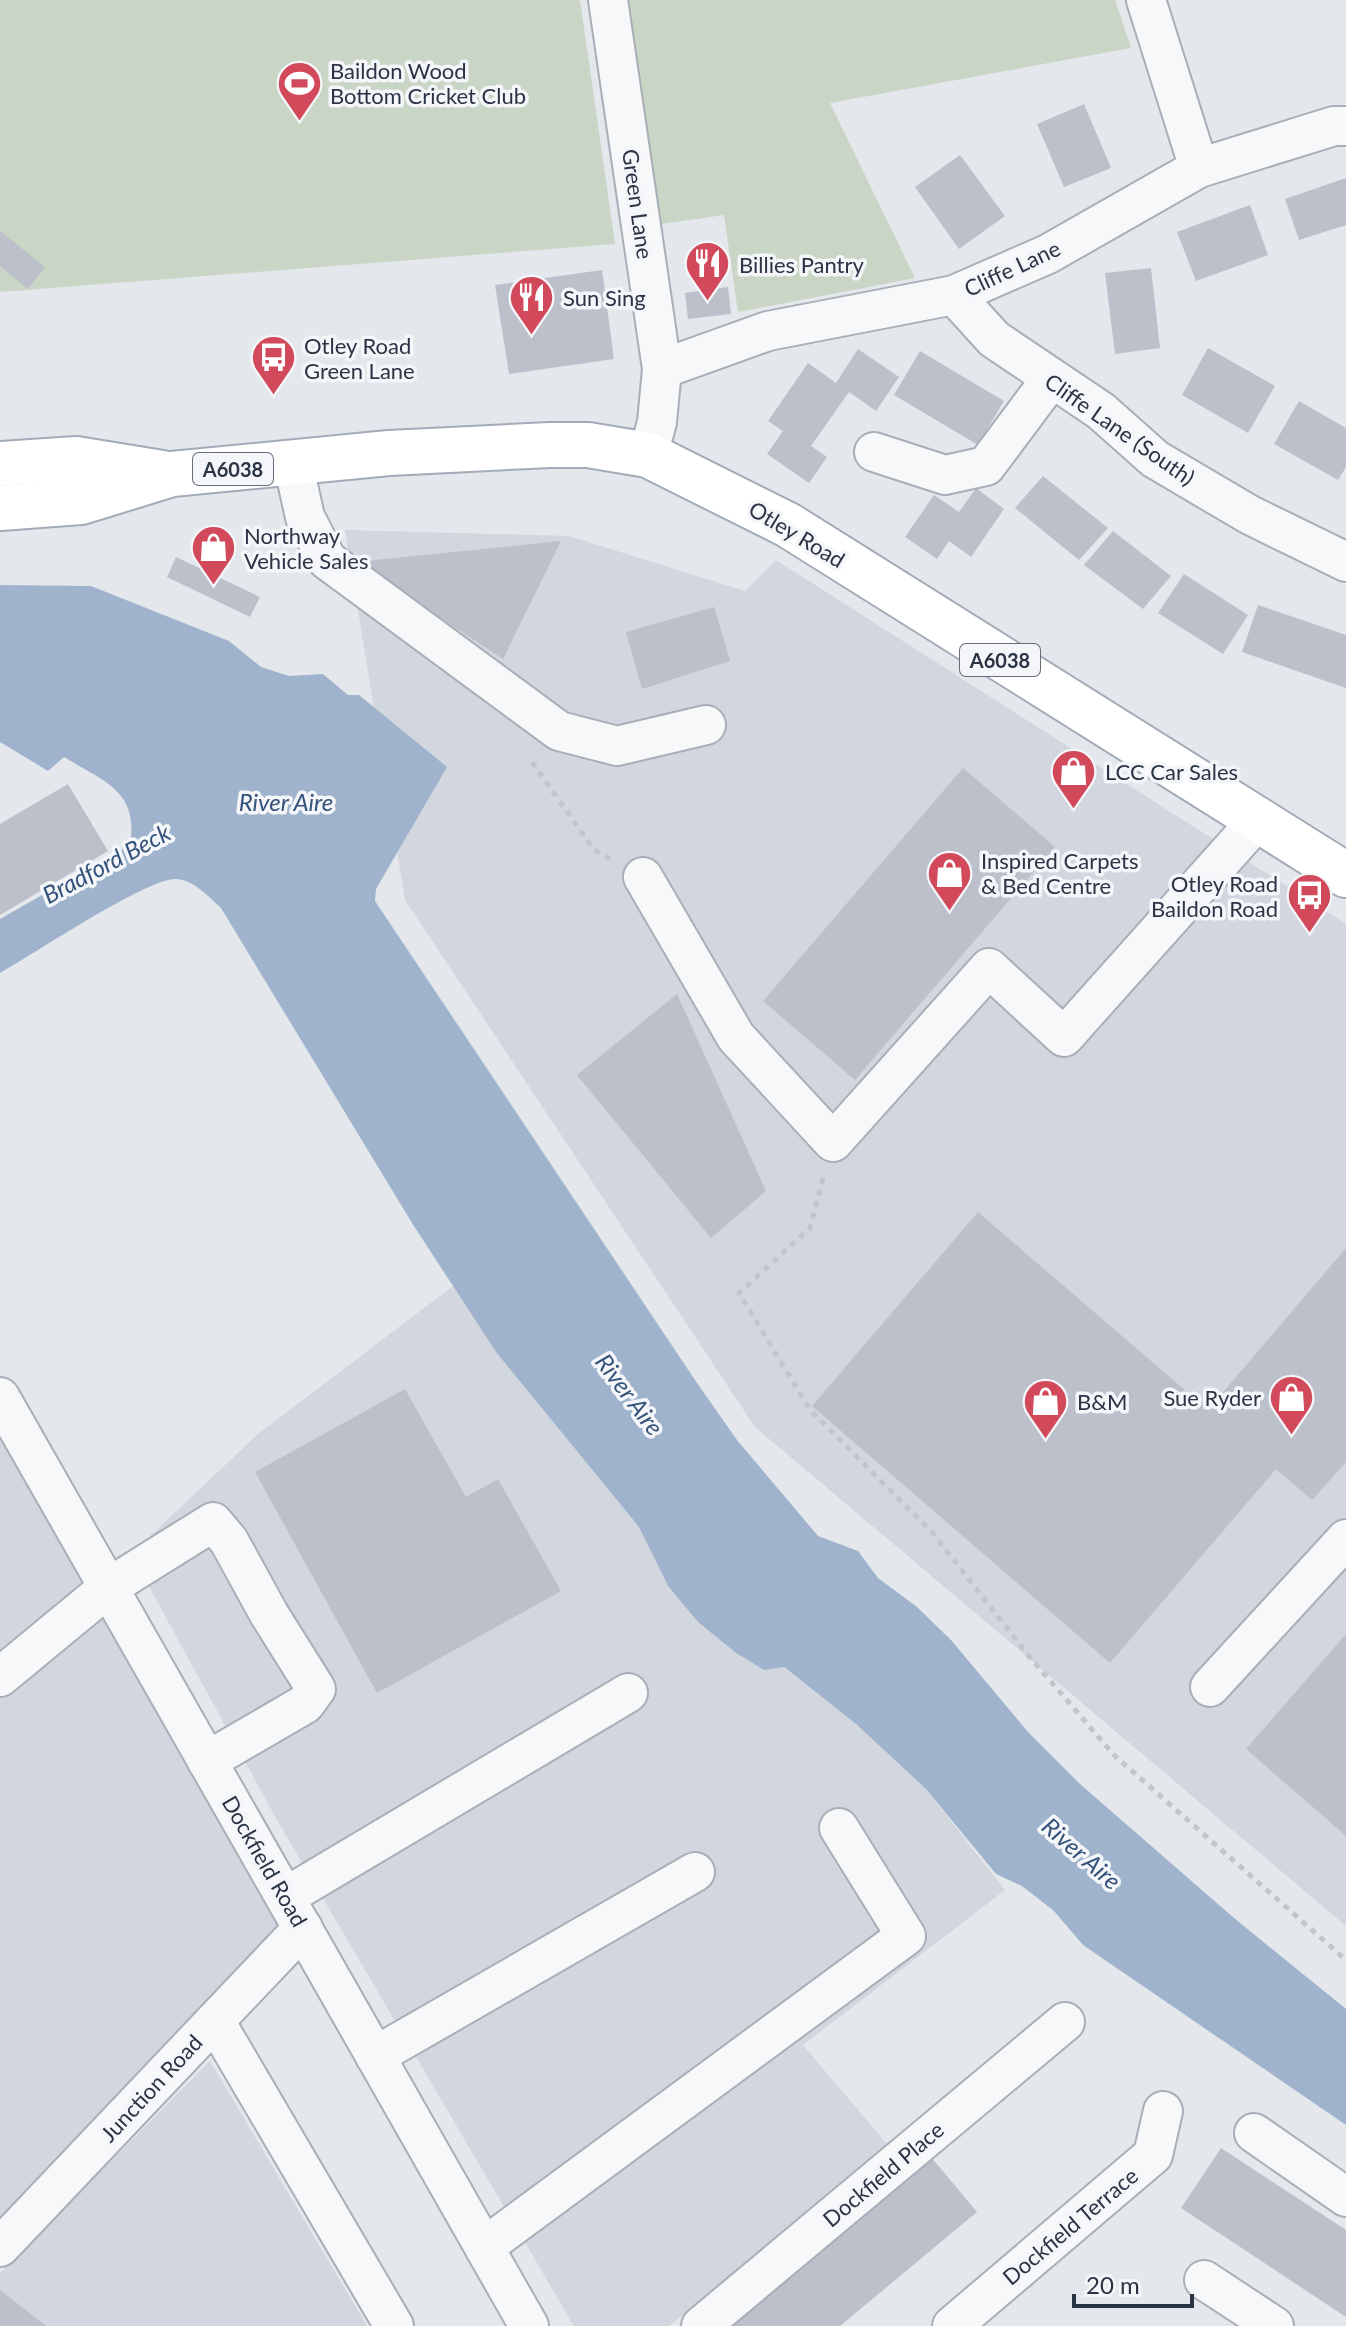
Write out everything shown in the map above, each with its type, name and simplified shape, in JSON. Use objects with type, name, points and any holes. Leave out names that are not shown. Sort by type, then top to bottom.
[{"type":"main road","name":"Otley Road","points":[[0,508],[81,502],[172,474],[293,463],[550,445],[588,445],[648,455],[788,525],[1346,875]]},
{"type":"main road","name":"Otley Road","points":[[0,464],[76,459],[172,474]]},
{"type":"street","name":"Green Lane","points":[[608,0],[662,369],[657,422],[648,455]]},
{"type":"street","points":[[1146,0],[1199,168]]},
{"type":"street","name":"Cliffe Lane","points":[[662,369],[768,331],[954,295],[1048,254],[1199,168],[1334,126],[1346,126]]},
{"type":"street","name":"Cliffe Lane (South)","points":[[954,295],[994,339],[1101,411],[1155,459],[1250,515],[1346,562]]},
{"type":"street","points":[[874,452],[945,475],[986,466],[1051,379]]},
{"type":"street","points":[[293,463],[305,517],[327,560],[559,731],[617,746],[706,725]]},
{"type":"street","points":[[643,877],[736,1037],[833,1142],[989,968],[1064,1037],[1257,821]]},
{"type":"street","name":"Dockfield Road","points":[[0,1397],[529,2326]]},
{"type":"street","points":[[0,1677],[109,1587],[213,1522],[229,1541],[269,1614],[316,1689],[305,1704],[207,1761]]},
{"type":"street","points":[[1210,1687],[1346,1539]]},
{"type":"street","name":"Junction Road","points":[[0,2247],[215,2021],[294,1912],[628,1693]]},
{"type":"street","points":[[484,2247],[906,1936],[839,1828]]},
{"type":"street","points":[[375,2056],[695,1872]]},
{"type":"street","points":[[215,2021],[394,2326]]},
{"type":"street","name":"Dockfield Place","points":[[701,2326],[1065,2022]]},
{"type":"street","name":"Dockfield Terrace","points":[[952,2326],[1153,2155],[1163,2111]]},
{"type":"street","points":[[1254,2133],[1346,2197]]},
{"type":"street","points":[[1204,2280],[1274,2326]]},
{"type":"path","points":[[523,750],[594,850],[643,877]]},
{"type":"path","points":[[833,1142],[810,1228],[739,1293],[810,1410],[932,1532],[1028,1655],[1114,1755],[1346,1960]]},
{"type":"shaded area","points":[[345,530],[569,536],[745,591],[776,560],[1346,924],[1346,1926],[755,1427],[405,900]]},
{"type":"shaded area","points":[[453,1286],[496,1352],[639,1527],[668,1586],[698,1622],[736,1653],[764,1670],[783,1667],[856,1724],[926,1789],[1005,1890],[803,2045],[892,2150],[669,2326],[574,2326],[277,1820],[131,1554],[258,1434]]},
{"type":"shaded area","points":[[0,1439],[285,1923],[0,2218]]},
{"type":"shaded area","points":[[210,2061],[367,2326],[0,2326],[0,2273]]},
{"type":"green space","name":"Baildon Wood Bottom Cricket Club","points":[[0,0],[580,0],[615,244],[0,292]]},
{"type":"green space","points":[[629,0],[1115,0],[1131,48],[830,103],[915,278],[738,312],[724,215],[661,224]]},
{"type":"water","name":"River Aire","points":[[0,585],[91,586],[229,641],[261,667],[289,676],[323,674],[348,695],[359,695],[447,767],[376,889],[375,901],[697,1383],[737,1440],[818,1536],[858,1551],[878,1578],[917,1607],[951,1640],[1028,1732],[1080,1784],[1234,1918],[1346,2009],[1346,2125],[1083,1945],[1054,1911],[1022,1886],[996,1874],[926,1789],[856,1724],[784,1667],[764,1670],[736,1653],[698,1622],[668,1586],[639,1527],[496,1352],[412,1223],[221,908],[206,894],[194,885],[175,879],[139,891],[0,973],[0,919],[130,845],[131,826],[124,800],[105,781],[64,757],[48,771],[0,742]]},
{"type":"building","points":[[1084,104],[1111,168],[1064,187],[1037,124]]},
{"type":"building","points":[[960,155],[1005,216],[959,249],[915,187]]},
{"type":"building","points":[[1346,178],[1346,225],[1299,240],[1285,199]]},
{"type":"building","points":[[1250,205],[1268,255],[1196,281],[1177,232]]},
{"type":"building","points":[[0,231],[45,267],[28,289],[0,266]]},
{"type":"building","points":[[1151,268],[1160,348],[1115,354],[1105,273]]},
{"type":"building","points":[[602,270],[614,359],[509,374],[495,285]]},
{"type":"building","name":"Billies Pantry","points":[[728,287],[731,314],[688,319],[685,293]]},
{"type":"building","points":[[1208,348],[1275,386],[1248,433],[1182,395]]},
{"type":"building","points":[[858,349],[899,377],[876,411],[849,392],[811,446],[827,457],[809,483],[767,454],[783,431],[768,421],[808,363],[836,383]]},
{"type":"building","points":[[920,351],[1004,401],[978,445],[894,395]]},
{"type":"building","points":[[1299,401],[1346,428],[1346,467],[1338,480],[1274,444]]},
{"type":"building","points":[[1043,476],[1108,528],[1079,560],[1015,508]]},
{"type":"building","points":[[976,488],[1004,509],[971,557],[949,541],[937,559],[905,537],[934,495],[959,512]]},
{"type":"building","points":[[1113,531],[1171,576],[1143,609],[1084,565]]},
{"type":"building","points":[[561,541],[503,659],[355,562]]},
{"type":"building","name":"Northway Vehicle Sales","points":[[176,557],[260,597],[250,617],[167,577]]},
{"type":"building","points":[[1184,574],[1248,615],[1223,654],[1158,613]]},
{"type":"building","points":[[1258,605],[1346,635],[1346,688],[1242,652]]},
{"type":"building","points":[[714,607],[730,661],[642,689],[626,632]]},
{"type":"building","points":[[963,768],[1055,847],[855,1080],[763,1001]]},
{"type":"building","points":[[68,784],[108,851],[0,915],[0,824]]},
{"type":"building","points":[[677,994],[766,1191],[711,1238],[577,1075]]},
{"type":"building","name":"B&M","points":[[978,1212],[1208,1410],[1346,1248],[1346,1462],[1312,1500],[1276,1469],[1110,1663],[812,1406]]},
{"type":"building","points":[[405,1389],[466,1497],[498,1479],[561,1591],[377,1693],[255,1472]]},
{"type":"building","points":[[1346,1634],[1346,1836],[1246,1749]]},
{"type":"building","points":[[1221,2148],[1346,2230],[1346,2317],[1181,2208]]},
{"type":"building","points":[[931,2157],[977,2212],[840,2326],[730,2326]]},
{"type":"building","points":[[0,2290],[46,2326],[0,2326]]},
{"type":"place","name":"Baildon Wood Bottom Cricket Club","points":[[299,122]]},
{"type":"place","name":"Billies Pantry","points":[[708,303]]},
{"type":"place","name":"Sun Sing","points":[[532,336]]},
{"type":"place","name":"Otley Road Green Lane","points":[[273,397]]},
{"type":"place","name":"Northway Vehicle Sales","points":[[213,587]]},
{"type":"place","name":"LCC Car Sales","points":[[1074,810]]},
{"type":"place","name":"Inspired Carpets & Bed Centre","points":[[950,912]]},
{"type":"place","name":"Otley Road Baildon Road","points":[[1309,935]]},
{"type":"place","name":"Sue Ryder","points":[[1292,1436]]},
{"type":"place","name":"B&M","points":[[1046,1440]]},
{"type":"water label","name":"Bradford Beck","points":[[106,863]]}]
